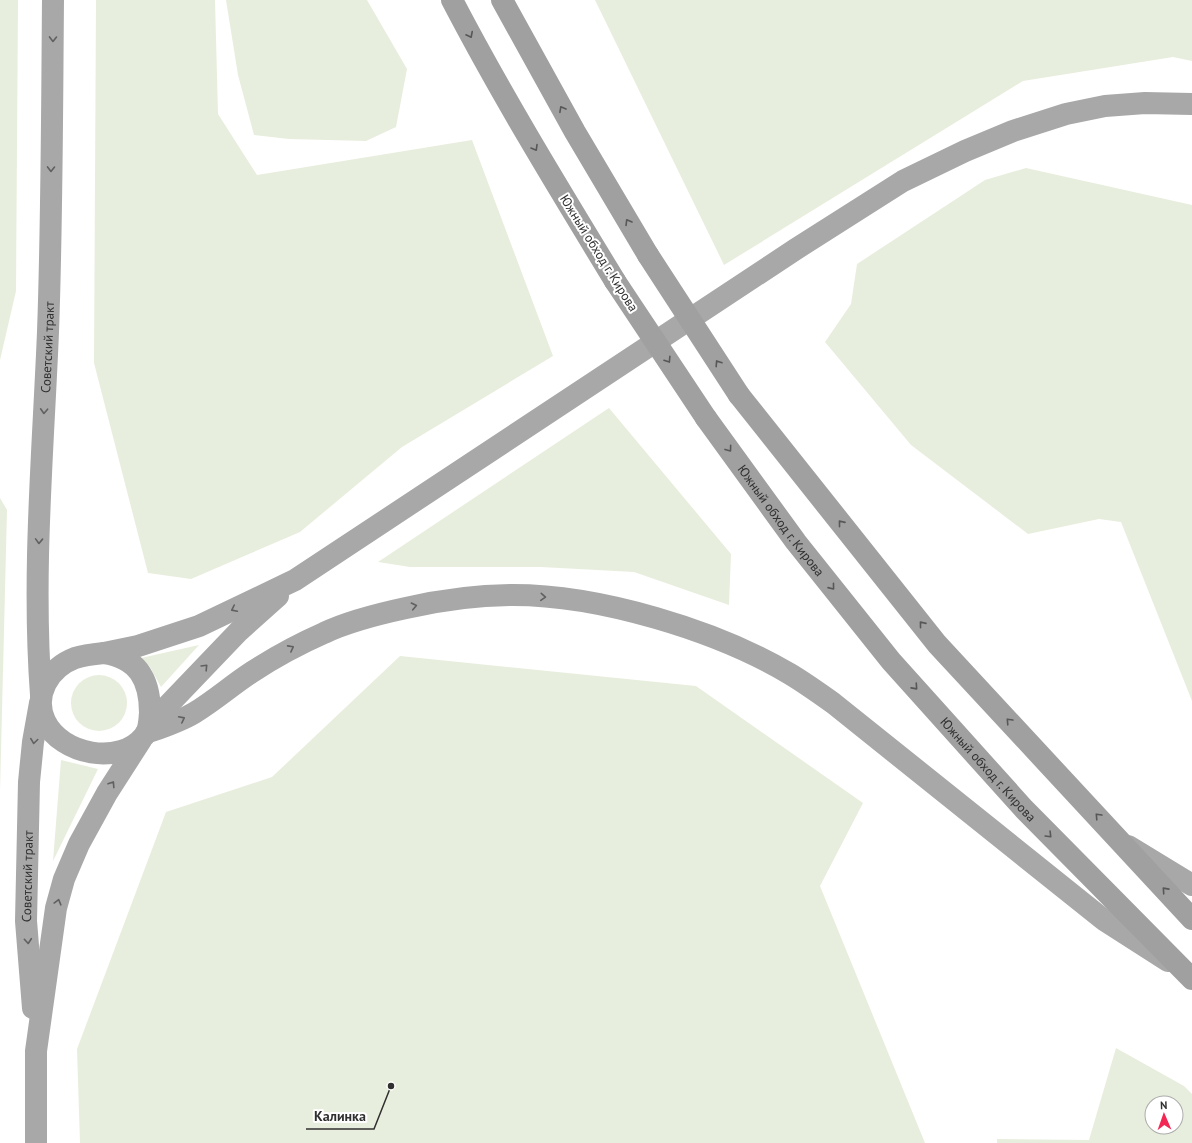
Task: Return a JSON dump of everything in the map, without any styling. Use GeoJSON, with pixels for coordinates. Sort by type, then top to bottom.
{"type":"FeatureCollection","features":[{"type":"Feature","properties":{"kind":"highway","name":"Южный обход г. Кирова"},"geometry":{"type":"LineString","coordinates":[[452,0],[476,46],[545,167],[615,281],[706,418],[796,542],[891,661],[1024,809],[1187,974]]}},
{"type":"Feature","properties":{"kind":"highway"},"geometry":{"type":"LineString","coordinates":[[502,0],[575,132],[648,255],[739,395],[937,644],[1192,919]]}},
{"type":"Feature","properties":{"kind":"main road","name":"Советский тракт"},"geometry":{"type":"LineString","coordinates":[[36,1051],[26,920],[29,782],[33,742],[40,699],[37,644],[38,574],[48,330],[54,0]]}},
{"type":"Feature","properties":{"kind":"main road"},"geometry":{"type":"LineString","coordinates":[[295,580],[239,631],[145,733],[129,748],[112,753],[93,753],[72,746],[56,736],[45,722],[40,699],[48,678],[60,666],[74,658],[138,646],[199,626],[295,580],[796,249],[903,181],[965,151],[1006,134],[1066,114],[1105,106],[1145,103],[1192,104]]}},
{"type":"Feature","properties":{"kind":"main road"},"geometry":{"type":"LineString","coordinates":[[145,733],[174,723],[195,712],[252,672],[290,648],[327,631],[378,614],[427,603],[471,597],[514,595],[562,598],[614,608],[681,626],[746,652],[789,674],[833,703],[1104,920],[1187,974]]}},
{"type":"Feature","properties":{"kind":"main road"},"geometry":{"type":"LineString","coordinates":[[36,1143],[36,1051],[53,930],[64,879],[79,844],[107,793],[145,733],[150,700],[147,687],[140,673],[131,663],[119,655],[104,653]]}},
{"type":"Feature","properties":{"kind":"main road"},"geometry":{"type":"LineString","coordinates":[[1124,844],[1192,885]]}},
{"type":"Feature","properties":{"kind":"green space"},"geometry":{"type":"Polygon","coordinates":[[[0,0],[18,0],[16,291],[0,360],[0,0]]]}},
{"type":"Feature","properties":{"kind":"green space"},"geometry":{"type":"Polygon","coordinates":[[[96,0],[215,0],[218,114],[257,175],[472,140],[553,356],[402,447],[300,532],[191,579],[148,573],[94,363],[96,0]]]}},
{"type":"Feature","properties":{"kind":"green space"},"geometry":{"type":"Polygon","coordinates":[[[226,0],[367,0],[407,69],[396,127],[366,141],[289,139],[254,135],[238,75],[226,0]]]}},
{"type":"Feature","properties":{"kind":"green space"},"geometry":{"type":"Polygon","coordinates":[[[595,0],[1192,0],[1192,61],[1173,57],[1023,81],[724,265],[595,0]]]}},
{"type":"Feature","properties":{"kind":"green space"},"geometry":{"type":"Polygon","coordinates":[[[1026,168],[1192,205],[1192,701],[1121,522],[1099,519],[1028,534],[911,445],[825,342],[851,304],[857,264],[985,180],[1026,168]]]}},
{"type":"Feature","properties":{"kind":"green space"},"geometry":{"type":"Polygon","coordinates":[[[609,408],[731,554],[729,605],[634,572],[541,567],[410,567],[378,562],[609,408]]]}},
{"type":"Feature","properties":{"kind":"green space"},"geometry":{"type":"Polygon","coordinates":[[[0,498],[7,510],[0,791],[0,498]]]}},
{"type":"Feature","properties":{"kind":"green space"},"geometry":{"type":"Polygon","coordinates":[[[199,645],[161,687],[150,667],[141,658],[199,645]]]}},
{"type":"Feature","properties":{"kind":"green space"},"geometry":{"type":"Polygon","coordinates":[[[400,656],[696,686],[863,803],[820,886],[925,1143],[80,1143],[77,1049],[166,812],[272,777],[400,656]]]}},
{"type":"Feature","properties":{"kind":"green space"},"geometry":{"type":"Polygon","coordinates":[[[99,675],[110,677],[119,683],[125,692],[127,703],[125,714],[119,723],[110,729],[99,731],[88,729],[79,723],[73,714],[71,703],[73,692],[79,683],[88,677],[99,675]]]}},
{"type":"Feature","properties":{"kind":"green space"},"geometry":{"type":"Polygon","coordinates":[[[61,760],[98,769],[53,861],[61,760]]]}},
{"type":"Feature","properties":{"kind":"green space"},"geometry":{"type":"Polygon","coordinates":[[[1116,1048],[1184,1086],[1192,1094],[1192,1143],[997,1143],[997,1139],[1089,1140],[1116,1048]]]}},
{"type":"Feature","properties":{"kind":"place","name":"Калинка"},"geometry":{"type":"Point","coordinates":[391,1086]}}]}
